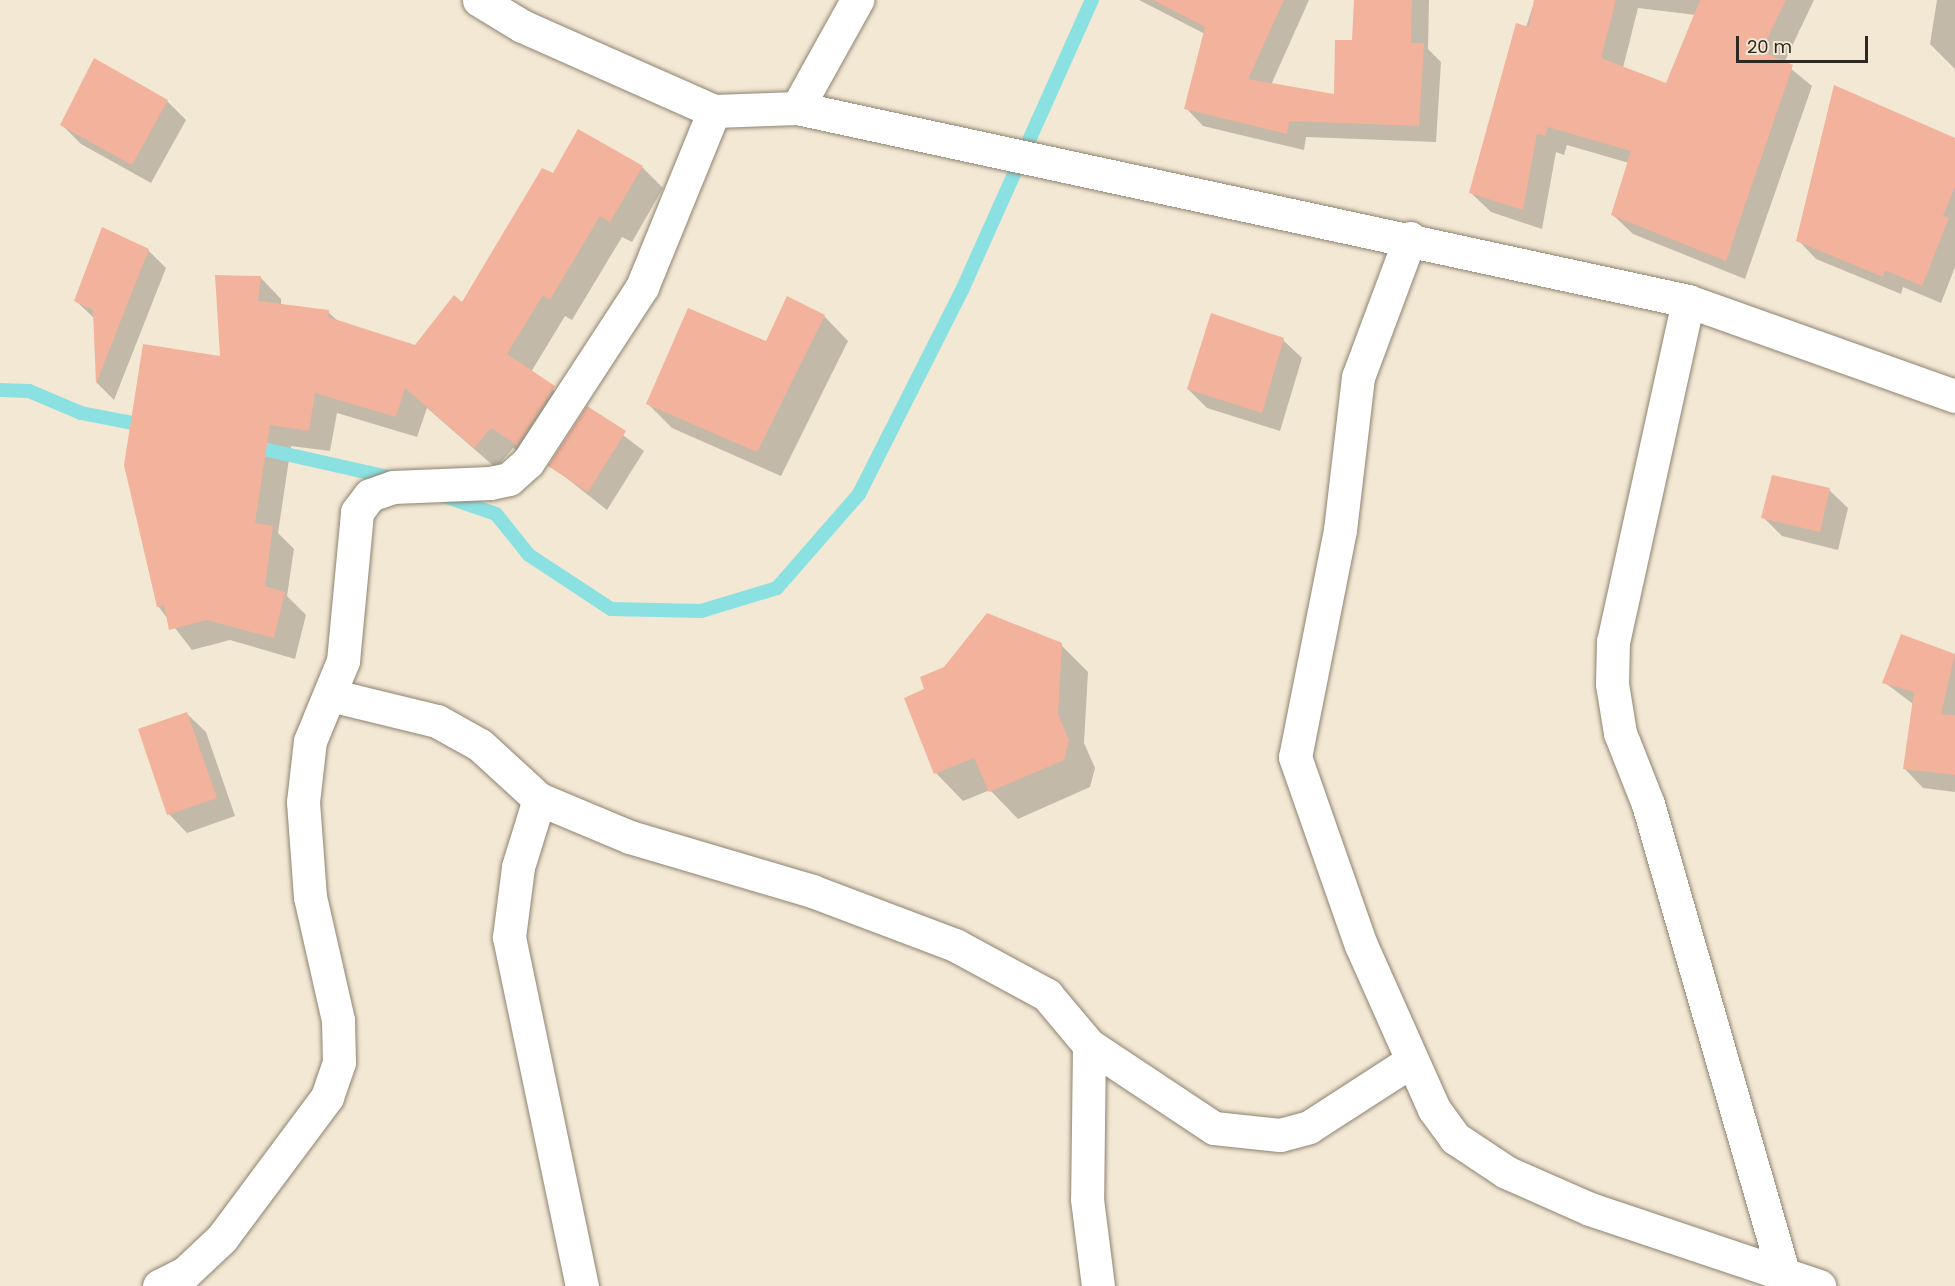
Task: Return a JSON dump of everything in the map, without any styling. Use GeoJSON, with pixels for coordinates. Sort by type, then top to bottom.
{"type":"FeatureCollection","features":[{"type":"Feature","properties":{"kind":"street"},"geometry":{"type":"LineString","coordinates":[[478,0],[522,26],[714,111],[797,108],[1410,238],[1688,301],[1955,396]]}},
{"type":"Feature","properties":{"kind":"street"},"geometry":{"type":"LineString","coordinates":[[797,108],[856,0]]}},
{"type":"Feature","properties":{"kind":"street"},"geometry":{"type":"LineString","coordinates":[[159,1286],[185,1273],[222,1238],[327,1097],[339,1062],[338,1020],[310,897],[303,802],[310,741],[344,661],[357,512],[370,495],[393,487],[490,483],[509,479],[528,462],[642,287],[714,111]]}},
{"type":"Feature","properties":{"kind":"street"},"geometry":{"type":"LineString","coordinates":[[1410,238],[1358,377],[1340,530],[1295,757],[1361,945],[1411,1061],[1455,1138],[1506,1172],[1590,1209],[1784,1281],[1819,1286]]}},
{"type":"Feature","properties":{"kind":"street"},"geometry":{"type":"LineString","coordinates":[[1688,301],[1613,641],[1612,684],[1620,734],[1648,804],[1784,1281]]}},
{"type":"Feature","properties":{"kind":"street"},"geometry":{"type":"LineString","coordinates":[[330,695],[437,721],[480,745],[539,799],[630,837],[812,891],[955,945],[1047,995],[1089,1045],[1214,1128],[1247,1134],[1280,1135],[1309,1127],[1411,1061]]}},
{"type":"Feature","properties":{"kind":"street"},"geometry":{"type":"LineString","coordinates":[[539,799],[518,867],[509,937],[582,1286]]}},
{"type":"Feature","properties":{"kind":"street"},"geometry":{"type":"LineString","coordinates":[[1089,1045],[1087,1199],[1098,1286]]}},
{"type":"Feature","properties":{"kind":"building"},"geometry":{"type":"Polygon","coordinates":[[[1153,0],[1284,0],[1248,79],[1334,94],[1335,40],[1352,40],[1354,0],[1412,0],[1411,43],[1424,43],[1419,126],[1289,121],[1287,134],[1184,109],[1205,27],[1153,0]]]}},
{"type":"Feature","properties":{"kind":"building"},"geometry":{"type":"Polygon","coordinates":[[[1534,0],[1616,0],[1601,58],[1666,83],[1700,0],[1786,0],[1761,51],[1793,65],[1726,261],[1611,215],[1631,151],[1548,127],[1545,136],[1537,134],[1523,210],[1469,193],[1516,23],[1529,27],[1534,0]]]}},
{"type":"Feature","properties":{"kind":"building"},"geometry":{"type":"Polygon","coordinates":[[[94,58],[168,100],[132,165],[60,125],[94,58]]]}},
{"type":"Feature","properties":{"kind":"building"},"geometry":{"type":"Polygon","coordinates":[[[1834,85],[1955,138],[1955,187],[1943,216],[1949,218],[1922,286],[1885,270],[1883,277],[1796,241],[1834,85]]]}},
{"type":"Feature","properties":{"kind":"building"},"geometry":{"type":"Polygon","coordinates":[[[578,129],[643,166],[610,222],[600,216],[550,300],[543,295],[507,354],[555,386],[517,445],[491,428],[474,448],[405,388],[396,417],[315,393],[309,431],[270,425],[255,523],[273,526],[265,586],[285,592],[274,638],[207,620],[169,630],[164,605],[157,607],[124,465],[143,344],[220,356],[215,275],[261,276],[258,301],[329,310],[328,317],[415,345],[454,295],[462,302],[542,168],[553,173],[578,129]]]}},
{"type":"Feature","properties":{"kind":"building"},"geometry":{"type":"Polygon","coordinates":[[[102,227],[149,249],[96,384],[93,310],[74,301],[102,227]]]}},
{"type":"Feature","properties":{"kind":"building"},"geometry":{"type":"Polygon","coordinates":[[[787,296],[825,315],[757,452],[646,404],[688,308],[766,341],[787,296]]]}},
{"type":"Feature","properties":{"kind":"building"},"geometry":{"type":"Polygon","coordinates":[[[1211,313],[1284,338],[1262,413],[1187,389],[1211,313]]]}},
{"type":"Feature","properties":{"kind":"building"},"geometry":{"type":"Polygon","coordinates":[[[587,406],[626,431],[588,492],[548,466],[587,406]]]}},
{"type":"Feature","properties":{"kind":"building"},"geometry":{"type":"Polygon","coordinates":[[[1772,475],[1830,488],[1820,532],[1761,518],[1772,475]]]}},
{"type":"Feature","properties":{"kind":"building"},"geometry":{"type":"Polygon","coordinates":[[[987,613],[1062,643],[1058,714],[1069,740],[1064,760],[989,792],[974,758],[934,774],[904,698],[924,689],[920,677],[944,667],[987,613]]]}},
{"type":"Feature","properties":{"kind":"building"},"geometry":{"type":"Polygon","coordinates":[[[1901,634],[1955,654],[1941,714],[1955,715],[1955,775],[1903,769],[1914,692],[1882,683],[1901,634]]]}},
{"type":"Feature","properties":{"kind":"building"},"geometry":{"type":"Polygon","coordinates":[[[187,712],[217,798],[167,815],[138,729],[187,712]]]}},
{"type":"Feature","properties":{"kind":"waterway"},"geometry":{"type":"LineString","coordinates":[[441,495],[496,514],[529,555],[611,609],[701,611],[777,588],[859,494],[963,288],[1092,0]]}},
{"type":"Feature","properties":{"kind":"waterway"},"geometry":{"type":"LineString","coordinates":[[0,390],[29,391],[81,413],[148,426]]}},
{"type":"Feature","properties":{"kind":"waterway"},"geometry":{"type":"LineString","coordinates":[[250,446],[397,479]]}}]}
